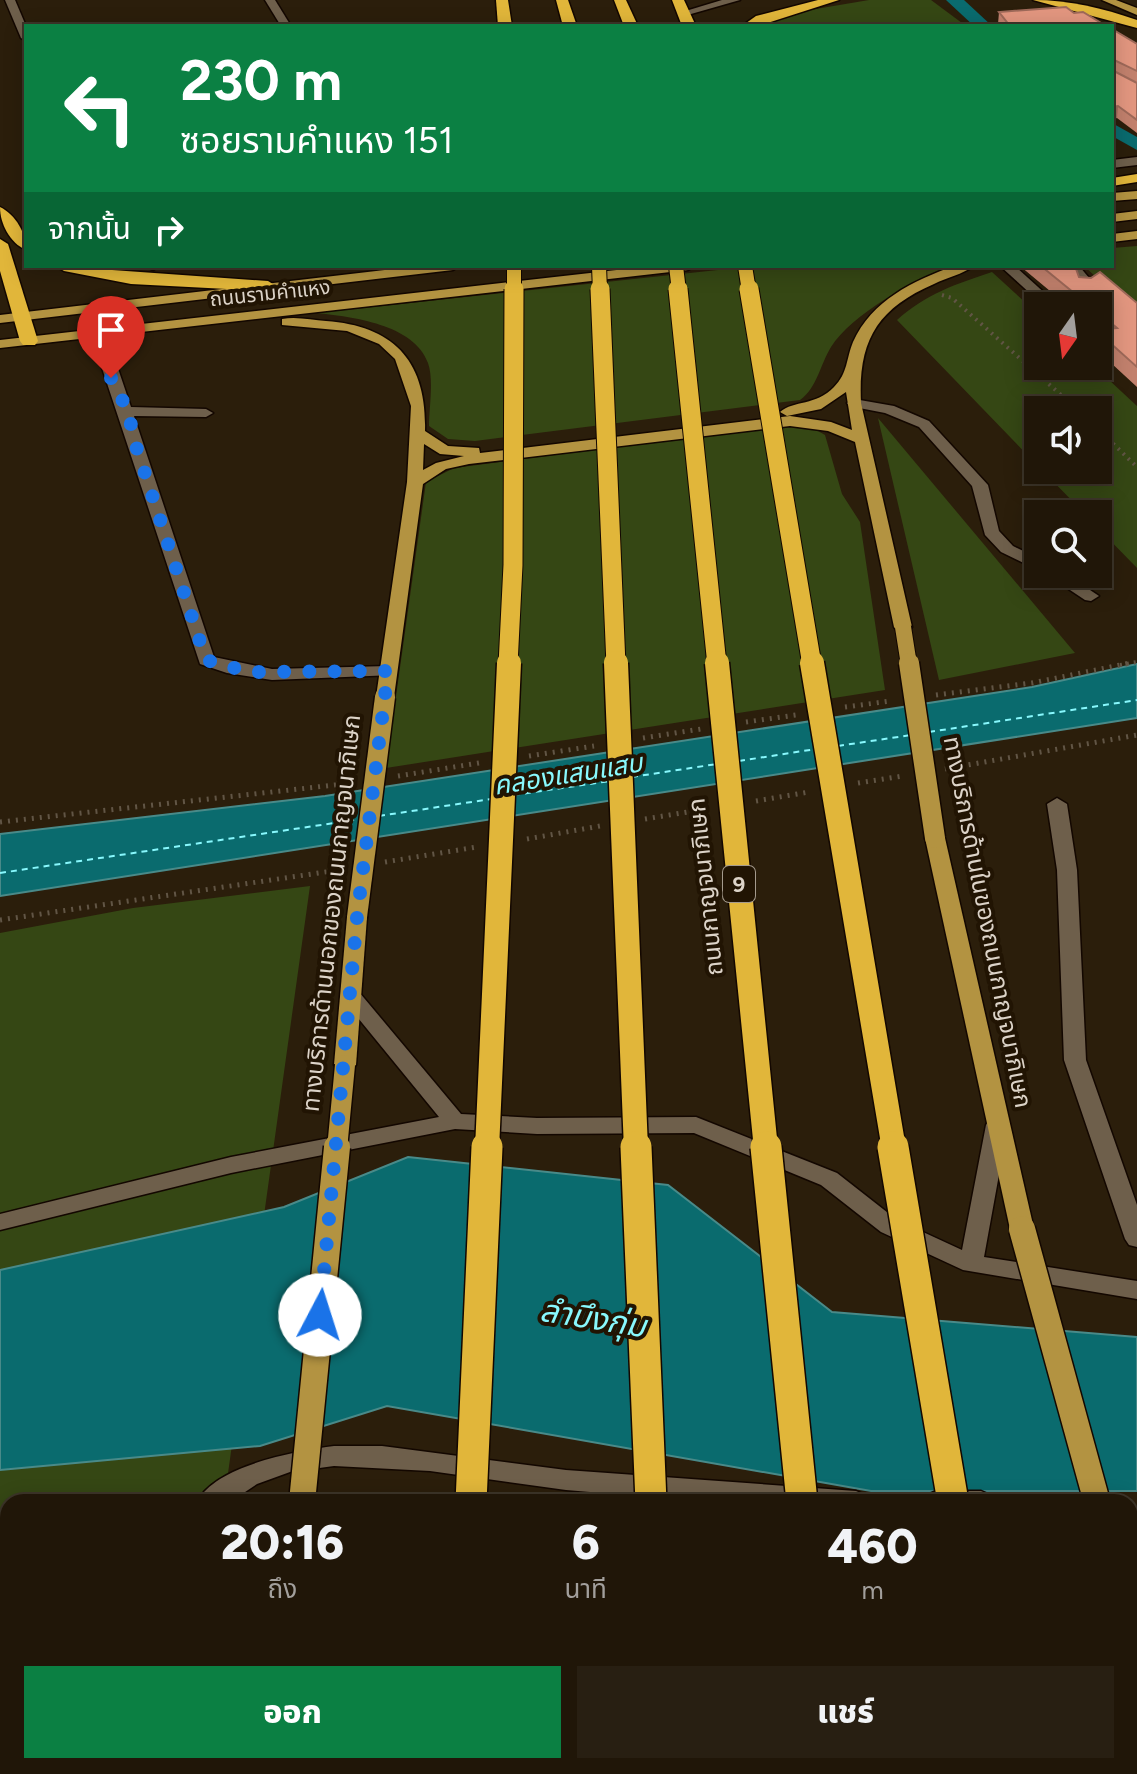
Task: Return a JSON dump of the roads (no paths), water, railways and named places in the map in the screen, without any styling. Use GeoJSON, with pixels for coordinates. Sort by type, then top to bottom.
{"type":"FeatureCollection","features":[{"type":"Feature","properties":{"kind":"highway"},"geometry":{"type":"LineString","coordinates":[[562,0],[569,23]]}},
{"type":"Feature","properties":{"kind":"highway"},"geometry":{"type":"LineString","coordinates":[[620,0],[630,23]]}},
{"type":"Feature","properties":{"kind":"highway"},"geometry":{"type":"LineString","coordinates":[[752,24],[833,0]]}},
{"type":"Feature","properties":{"kind":"highway"},"geometry":{"type":"LineString","coordinates":[[1039,0],[1092,9],[1137,24]]}},
{"type":"Feature","properties":{"kind":"highway"},"geometry":{"type":"LineString","coordinates":[[500,3],[505,24]]}},
{"type":"Feature","properties":{"kind":"highway"},"geometry":{"type":"LineString","coordinates":[[1114,182],[1137,178]]}},
{"type":"Feature","properties":{"kind":"highway"},"geometry":{"type":"LineString","coordinates":[[0,212],[24,242]]}},
{"type":"Feature","properties":{"kind":"highway"},"geometry":{"type":"LineString","coordinates":[[0,244],[29,341]]}},
{"type":"Feature","properties":{"kind":"highway"},"geometry":{"type":"LineString","coordinates":[[74,268],[131,279],[268,286]]}},
{"type":"Feature","properties":{"kind":"highway"},"geometry":{"type":"LineString","coordinates":[[471,1494],[513,565],[514,268]]}},
{"type":"Feature","properties":{"kind":"highway"},"geometry":{"type":"LineString","coordinates":[[599,268],[651,1494]]}},
{"type":"Feature","properties":{"kind":"highway","name":"ถนนกาญจนาภิเษก"},"geometry":{"type":"LineString","coordinates":[[676,268],[801,1494]]}},
{"type":"Feature","properties":{"kind":"highway"},"geometry":{"type":"LineString","coordinates":[[745,268],[952,1494]]}},
{"type":"Feature","properties":{"kind":"main road"},"geometry":{"type":"LineString","coordinates":[[1107,0],[1137,12]]}},
{"type":"Feature","properties":{"kind":"main road"},"geometry":{"type":"LineString","coordinates":[[1114,197],[1137,195]]}},
{"type":"Feature","properties":{"kind":"main road"},"geometry":{"type":"LineString","coordinates":[[1114,218],[1137,215]]}},
{"type":"Feature","properties":{"kind":"main road"},"geometry":{"type":"LineString","coordinates":[[1114,238],[1137,235]]}},
{"type":"Feature","properties":{"kind":"main road","name":"ถนนรามคำแหง"},"geometry":{"type":"LineString","coordinates":[[0,319],[434,268]]}},
{"type":"Feature","properties":{"kind":"main road","name":"ถนนรามคำแหง"},"geometry":{"type":"LineString","coordinates":[[0,344],[670,268]]}},
{"type":"Feature","properties":{"kind":"main road","name":"ทางบริการด้านในของถนนกาญจนาภิเษก"},"geometry":{"type":"LineString","coordinates":[[962,268],[918,286],[889,303],[860,335],[850,377],[903,627],[935,838],[1022,1229],[1095,1494]]}},
{"type":"Feature","properties":{"kind":"main road","name":"ทางบริการด้านนอกของถนนกาญจนาภิเษก"},"geometry":{"type":"LineString","coordinates":[[195,322],[302,322],[349,327],[384,341],[402,357],[418,406],[415,482],[357,917],[352,997],[303,1494]]}},
{"type":"Feature","properties":{"kind":"main road"},"geometry":{"type":"LineString","coordinates":[[418,433],[445,451],[467,451],[791,411],[822,405],[837,396],[850,377]]}},
{"type":"Feature","properties":{"kind":"main road"},"geometry":{"type":"LineString","coordinates":[[415,482],[441,466],[469,459],[790,421],[831,427],[861,439]]}},
{"type":"Feature","properties":{"kind":"street"},"geometry":{"type":"LineString","coordinates":[[10,0],[24,33]]}},
{"type":"Feature","properties":{"kind":"street"},"geometry":{"type":"LineString","coordinates":[[270,0],[285,24]]}},
{"type":"Feature","properties":{"kind":"street"},"geometry":{"type":"LineString","coordinates":[[683,13],[710,2],[735,0]]}},
{"type":"Feature","properties":{"kind":"street"},"geometry":{"type":"LineString","coordinates":[[1009,268],[1036,292]]}},
{"type":"Feature","properties":{"kind":"street"},"geometry":{"type":"LineString","coordinates":[[1074,268],[1083,279],[1084,288]]}},
{"type":"Feature","properties":{"kind":"street"},"geometry":{"type":"LineString","coordinates":[[99,333],[108,370],[128,411],[135,443],[206,660],[249,672],[388,671]]}},
{"type":"Feature","properties":{"kind":"street"},"geometry":{"type":"LineString","coordinates":[[854,403],[889,409],[924,424],[980,485],[991,532],[1007,549],[1024,558]]}},
{"type":"Feature","properties":{"kind":"street"},"geometry":{"type":"LineString","coordinates":[[128,411],[206,413]]}},
{"type":"Feature","properties":{"kind":"street"},"geometry":{"type":"LineString","coordinates":[[1078,588],[1091,596]]}},
{"type":"Feature","properties":{"kind":"street"},"geometry":{"type":"LineString","coordinates":[[1057,804],[1067,870],[1075,1060],[1137,1239]]}},
{"type":"Feature","properties":{"kind":"street"},"geometry":{"type":"LineString","coordinates":[[352,997],[455,1121]]}},
{"type":"Feature","properties":{"kind":"street"},"geometry":{"type":"LineString","coordinates":[[0,1222],[231,1165],[455,1121],[537,1126],[696,1125],[829,1179],[889,1226],[971,1264],[1137,1290]]}},
{"type":"Feature","properties":{"kind":"street"},"geometry":{"type":"LineString","coordinates":[[971,1264],[998,1121]]}},
{"type":"Feature","properties":{"kind":"street"},"geometry":{"type":"LineString","coordinates":[[222,1494],[259,1469],[351,1455],[384,1454],[565,1480],[750,1494]]}},
{"type":"Feature","properties":{"kind":"water","name":"คลองแสนแสบ"},"geometry":{"type":"Polygon","coordinates":[[[1137,664],[1137,718],[0,896],[0,834],[325,796],[1032,687],[1137,664]]]}},
{"type":"Feature","properties":{"kind":"water","name":"ลำบึงกุ่ม"},"geometry":{"type":"Polygon","coordinates":[[[408,1157],[668,1185],[832,1312],[1137,1337],[1137,1491],[871,1491],[387,1406],[260,1446],[0,1470],[0,1270],[284,1207],[408,1157]]]}},
{"type":"Feature","properties":{"kind":"waterway"},"geometry":{"type":"LineString","coordinates":[[954,0],[982,24]]}},
{"type":"Feature","properties":{"kind":"waterway"},"geometry":{"type":"LineString","coordinates":[[1114,129],[1137,145]]}}]}
